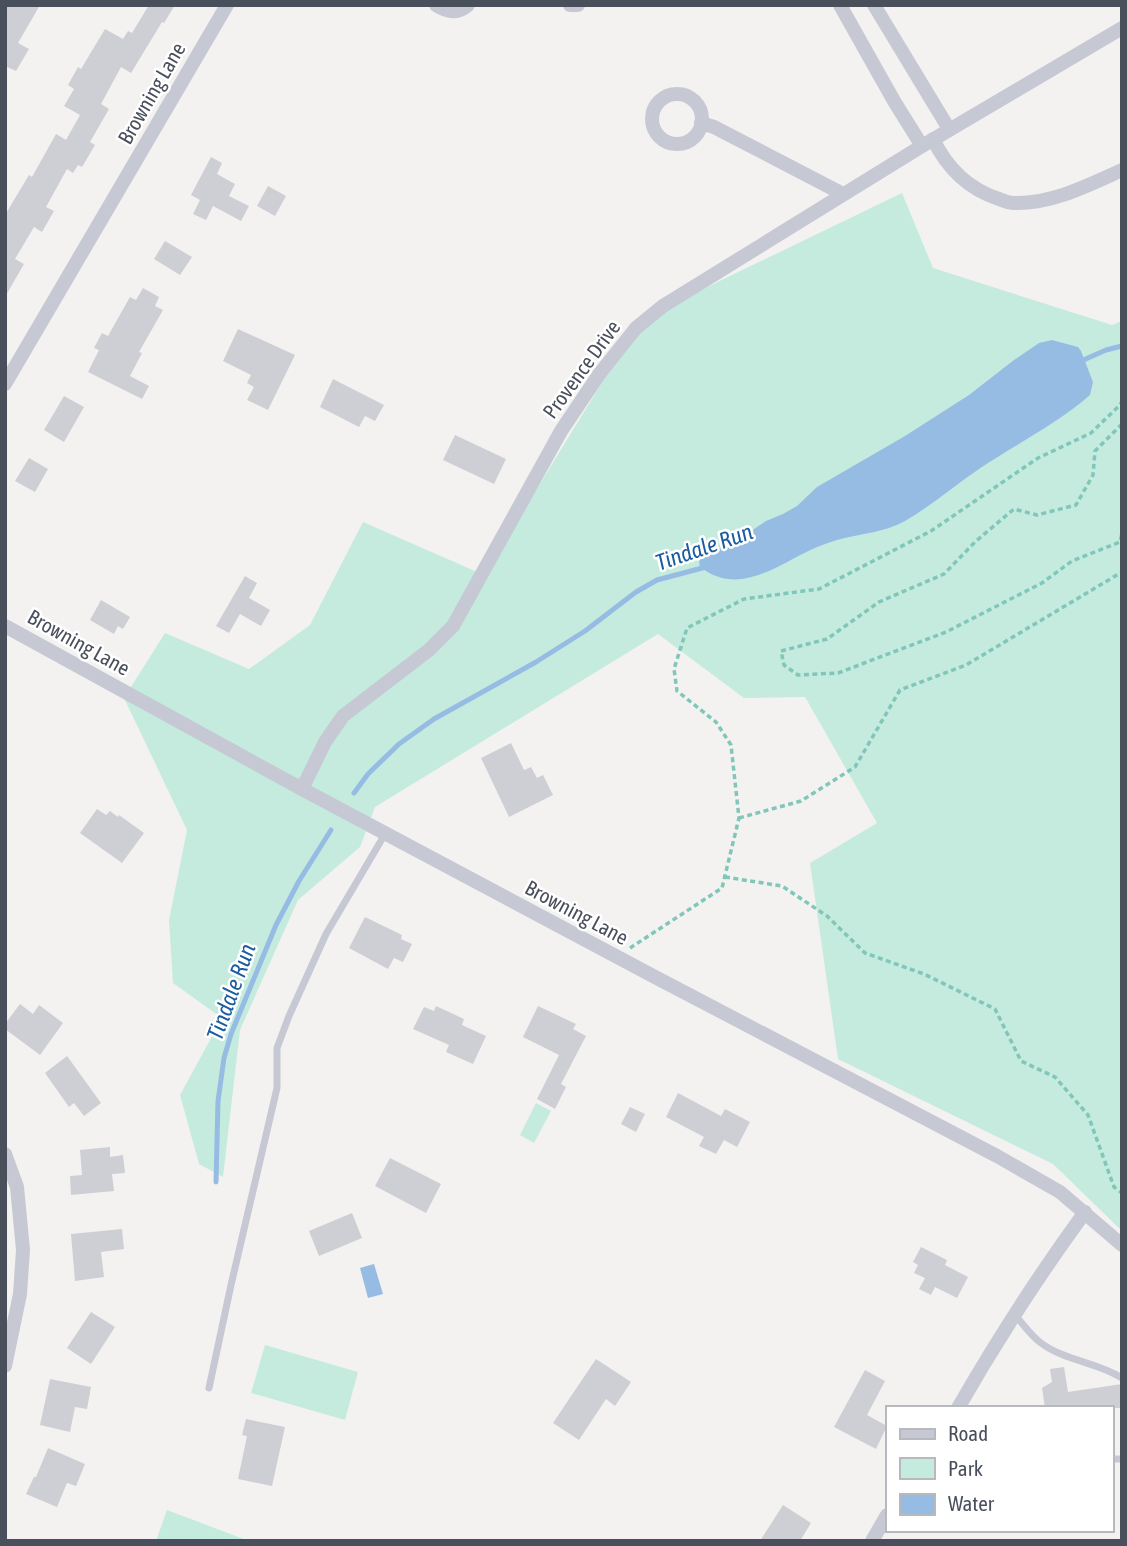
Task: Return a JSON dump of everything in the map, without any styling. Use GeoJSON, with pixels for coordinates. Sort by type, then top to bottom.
{"type":"FeatureCollection","features":[{"type":"Feature","properties":{"kind":"street","name":"Browning Lane"},"geometry":{"type":"LineString","coordinates":[[5,384],[227,5]]}},
{"type":"Feature","properties":{"kind":"street"},"geometry":{"type":"LineString","coordinates":[[436,5],[450,12],[468,5]]}},
{"type":"Feature","properties":{"kind":"street"},"geometry":{"type":"LineString","coordinates":[[570,5],[578,5]]}},
{"type":"Feature","properties":{"kind":"street"},"geometry":{"type":"LineString","coordinates":[[840,5],[894,101],[959,177],[985,194],[1012,204],[1045,200],[1122,170]]}},
{"type":"Feature","properties":{"kind":"street"},"geometry":{"type":"LineString","coordinates":[[874,5],[950,130]]}},
{"type":"Feature","properties":{"kind":"street","name":"Provence Drive"},"geometry":{"type":"LineString","coordinates":[[302,789],[325,742],[343,716],[429,650],[453,626],[561,431],[600,373],[636,328],[663,306],[843,194],[1122,28]]}},
{"type":"Feature","properties":{"kind":"street"},"geometry":{"type":"LineString","coordinates":[[701,123],[714,127],[843,194]]}},
{"type":"Feature","properties":{"kind":"street","name":"Browning Lane"},"geometry":{"type":"LineString","coordinates":[[5,626],[302,789],[997,1156],[1060,1192],[1122,1245]]}},
{"type":"Feature","properties":{"kind":"street"},"geometry":{"type":"LineString","coordinates":[[5,1154],[17,1187],[23,1250],[20,1294],[5,1366]]}},
{"type":"Feature","properties":{"kind":"street"},"geometry":{"type":"LineString","coordinates":[[959,1406],[1014,1314],[1085,1212]]}},
{"type":"Feature","properties":{"kind":"street"},"geometry":{"type":"LineString","coordinates":[[872,1541],[886,1517]]}},
{"type":"Feature","properties":{"kind":"lane"},"geometry":{"type":"LineString","coordinates":[[209,1388],[277,1088],[277,1048],[326,934],[385,833]]}},
{"type":"Feature","properties":{"kind":"lane"},"geometry":{"type":"LineString","coordinates":[[1014,1314],[1041,1343],[1070,1358],[1111,1371],[1122,1378]]}},
{"type":"Feature","properties":{"kind":"path"},"geometry":{"type":"LineString","coordinates":[[617,956],[722,888],[739,818],[731,745],[716,722],[677,691],[674,669],[687,628],[744,600],[819,589],[931,531],[1038,458],[1091,433],[1122,401]]}},
{"type":"Feature","properties":{"kind":"path"},"geometry":{"type":"LineString","coordinates":[[1122,424],[1095,451],[1093,475],[1076,505],[1037,515],[1014,509],[976,541],[944,574],[879,602],[827,639],[781,651],[784,665],[798,676],[838,673],[946,632],[1042,583],[1072,561],[1121,542],[1122,533]]}},
{"type":"Feature","properties":{"kind":"path"},"geometry":{"type":"LineString","coordinates":[[739,818],[801,801],[855,767],[900,690],[966,665],[1122,572]]}},
{"type":"Feature","properties":{"kind":"path"},"geometry":{"type":"LineString","coordinates":[[725,877],[782,886],[827,916],[865,953],[924,974],[995,1009],[1021,1061],[1055,1077],[1088,1115],[1114,1187],[1122,1194]]}},
{"type":"Feature","properties":{"kind":"green space"},"geometry":{"type":"Polygon","coordinates":[[[902,193],[933,268],[1112,325],[1122,321],[1122,1231],[1053,1164],[838,1059],[810,863],[877,823],[805,697],[744,698],[658,634],[375,807],[360,847],[298,900],[240,1030],[223,1177],[199,1164],[180,1095],[222,1018],[173,983],[169,920],[187,830],[124,698],[165,633],[249,669],[310,625],[363,522],[484,575],[641,319],[902,193]]]}},
{"type":"Feature","properties":{"kind":"green space"},"geometry":{"type":"Polygon","coordinates":[[[536,1103],[551,1111],[534,1143],[520,1135],[536,1103]]]}},
{"type":"Feature","properties":{"kind":"green space"},"geometry":{"type":"Polygon","coordinates":[[[265,1345],[358,1372],[345,1420],[251,1393],[265,1345]]]}},
{"type":"Feature","properties":{"kind":"green space"},"geometry":{"type":"Polygon","coordinates":[[[167,1510],[249,1541],[156,1541],[167,1510]]]}},
{"type":"Feature","properties":{"kind":"water"},"geometry":{"type":"Polygon","coordinates":[[[1052,340],[1078,347],[1081,351],[1093,382],[1090,395],[915,515],[887,529],[812,549],[765,573],[749,578],[717,576],[700,567],[699,562],[703,555],[738,540],[766,521],[797,506],[817,487],[969,395],[1039,343],[1052,340]]]}},
{"type":"Feature","properties":{"kind":"water"},"geometry":{"type":"Polygon","coordinates":[[[374,1264],[383,1294],[368,1298],[360,1268],[374,1264]]]}},
{"type":"Feature","properties":{"kind":"building"},"geometry":{"type":"Polygon","coordinates":[[[5,5],[40,5],[18,43],[29,49],[16,71],[5,66],[5,5]]]}},
{"type":"Feature","properties":{"kind":"building"},"geometry":{"type":"Polygon","coordinates":[[[149,5],[175,5],[131,73],[121,67],[101,104],[109,109],[90,142],[95,145],[82,167],[78,165],[73,173],[67,169],[46,207],[54,211],[42,232],[34,227],[15,259],[24,264],[5,297],[5,215],[29,175],[32,177],[56,134],[66,140],[80,115],[64,106],[74,89],[68,85],[105,29],[123,39],[128,31],[132,33],[149,5]]]}},
{"type":"Feature","properties":{"kind":"building"},"geometry":{"type":"Polygon","coordinates":[[[211,157],[222,163],[217,174],[235,184],[229,196],[249,206],[241,221],[213,206],[206,220],[193,214],[200,200],[191,195],[211,157]]]}},
{"type":"Feature","properties":{"kind":"building"},"geometry":{"type":"Polygon","coordinates":[[[268,186],[286,196],[275,216],[257,206],[268,186]]]}},
{"type":"Feature","properties":{"kind":"building"},"geometry":{"type":"Polygon","coordinates":[[[165,241],[192,257],[180,275],[154,259],[165,241]]]}},
{"type":"Feature","properties":{"kind":"building"},"geometry":{"type":"Polygon","coordinates":[[[143,288],[159,297],[155,306],[163,310],[139,352],[142,353],[130,376],[149,386],[142,399],[88,372],[99,350],[94,348],[102,333],[108,336],[130,297],[136,300],[143,288]]]}},
{"type":"Feature","properties":{"kind":"building"},"geometry":{"type":"Polygon","coordinates":[[[238,329],[295,355],[268,410],[247,400],[254,387],[247,383],[251,375],[223,361],[238,329]]]}},
{"type":"Feature","properties":{"kind":"building"},"geometry":{"type":"Polygon","coordinates":[[[333,379],[384,405],[375,421],[365,416],[359,427],[320,407],[333,379]]]}},
{"type":"Feature","properties":{"kind":"building"},"geometry":{"type":"Polygon","coordinates":[[[64,396],[84,407],[64,442],[44,430],[64,396]]]}},
{"type":"Feature","properties":{"kind":"building"},"geometry":{"type":"Polygon","coordinates":[[[455,435],[506,459],[494,484],[443,460],[455,435]]]}},
{"type":"Feature","properties":{"kind":"building"},"geometry":{"type":"Polygon","coordinates":[[[29,458],[48,469],[35,492],[15,481],[29,458]]]}},
{"type":"Feature","properties":{"kind":"building"},"geometry":{"type":"Polygon","coordinates":[[[245,576],[257,583],[249,598],[270,610],[261,626],[240,614],[229,633],[216,626],[245,576]]]}},
{"type":"Feature","properties":{"kind":"building"},"geometry":{"type":"Polygon","coordinates":[[[101,600],[130,617],[123,629],[118,626],[114,634],[90,620],[101,600]]]}},
{"type":"Feature","properties":{"kind":"building"},"geometry":{"type":"Polygon","coordinates":[[[511,743],[524,770],[531,767],[537,778],[543,775],[553,795],[509,817],[481,758],[511,743]]]}},
{"type":"Feature","properties":{"kind":"building"},"geometry":{"type":"Polygon","coordinates":[[[97,809],[106,815],[110,811],[118,817],[119,815],[144,833],[122,863],[80,833],[97,809]]]}},
{"type":"Feature","properties":{"kind":"building"},"geometry":{"type":"Polygon","coordinates":[[[365,917],[402,935],[401,939],[412,944],[403,962],[394,958],[388,969],[349,948],[365,917]]]}},
{"type":"Feature","properties":{"kind":"building"},"geometry":{"type":"Polygon","coordinates":[[[20,1004],[33,1014],[39,1005],[63,1023],[40,1055],[5,1029],[5,1024],[20,1004]]]}},
{"type":"Feature","properties":{"kind":"building"},"geometry":{"type":"Polygon","coordinates":[[[436,1006],[464,1019],[462,1025],[486,1036],[473,1064],[446,1052],[449,1045],[413,1029],[424,1007],[434,1011],[436,1006]]]}},
{"type":"Feature","properties":{"kind":"building"},"geometry":{"type":"Polygon","coordinates":[[[538,1006],[576,1024],[573,1029],[586,1036],[561,1084],[566,1087],[555,1109],[537,1099],[559,1055],[523,1037],[538,1006]]]}},
{"type":"Feature","properties":{"kind":"building"},"geometry":{"type":"Polygon","coordinates":[[[67,1056],[101,1103],[84,1116],[74,1103],[69,1107],[45,1073],[67,1056]]]}},
{"type":"Feature","properties":{"kind":"building"},"geometry":{"type":"Polygon","coordinates":[[[678,1093],[721,1116],[725,1109],[750,1122],[737,1147],[724,1140],[716,1154],[699,1146],[704,1137],[666,1117],[678,1093]]]}},
{"type":"Feature","properties":{"kind":"building"},"geometry":{"type":"Polygon","coordinates":[[[630,1107],[645,1114],[636,1132],[621,1124],[630,1107]]]}},
{"type":"Feature","properties":{"kind":"building"},"geometry":{"type":"Polygon","coordinates":[[[110,1147],[110,1157],[123,1155],[125,1173],[112,1174],[114,1191],[71,1195],[70,1176],[82,1175],[80,1150],[110,1147]]]}},
{"type":"Feature","properties":{"kind":"building"},"geometry":{"type":"Polygon","coordinates":[[[390,1158],[441,1184],[426,1213],[375,1186],[390,1158]]]}},
{"type":"Feature","properties":{"kind":"building"},"geometry":{"type":"Polygon","coordinates":[[[352,1213],[362,1238],[319,1256],[309,1231],[352,1213]]]}},
{"type":"Feature","properties":{"kind":"building"},"geometry":{"type":"Polygon","coordinates":[[[122,1229],[124,1249],[101,1252],[104,1277],[75,1281],[71,1234],[122,1229]]]}},
{"type":"Feature","properties":{"kind":"building"},"geometry":{"type":"Polygon","coordinates":[[[921,1247],[947,1260],[945,1265],[968,1277],[957,1298],[935,1287],[931,1295],[919,1289],[925,1278],[914,1273],[918,1265],[913,1262],[921,1247]]]}},
{"type":"Feature","properties":{"kind":"building"},"geometry":{"type":"Polygon","coordinates":[[[91,1312],[115,1327],[91,1364],[67,1348],[91,1312]]]}},
{"type":"Feature","properties":{"kind":"building"},"geometry":{"type":"Polygon","coordinates":[[[596,1359],[631,1382],[615,1406],[606,1399],[579,1440],[553,1423],[596,1359]]]}},
{"type":"Feature","properties":{"kind":"building"},"geometry":{"type":"Polygon","coordinates":[[[1064,1367],[1068,1392],[1122,1384],[1122,1408],[1045,1406],[1042,1388],[1052,1382],[1050,1369],[1064,1367]]]}},
{"type":"Feature","properties":{"kind":"building"},"geometry":{"type":"Polygon","coordinates":[[[865,1370],[885,1381],[867,1415],[886,1425],[876,1449],[834,1427],[865,1370]]]}},
{"type":"Feature","properties":{"kind":"building"},"geometry":{"type":"Polygon","coordinates":[[[50,1379],[91,1387],[87,1409],[75,1407],[70,1432],[40,1425],[50,1379]]]}},
{"type":"Feature","properties":{"kind":"building"},"geometry":{"type":"Polygon","coordinates":[[[246,1419],[285,1427],[272,1486],[238,1479],[247,1436],[242,1435],[246,1419]]]}},
{"type":"Feature","properties":{"kind":"building"},"geometry":{"type":"Polygon","coordinates":[[[48,1448],[85,1464],[76,1486],[67,1483],[57,1507],[26,1494],[48,1448]]]}},
{"type":"Feature","properties":{"kind":"building"},"geometry":{"type":"Polygon","coordinates":[[[783,1505],[811,1523],[800,1541],[760,1541],[783,1505]]]}},
{"type":"Feature","properties":{"kind":"waterway","name":"Tindale Run"},"geometry":{"type":"LineString","coordinates":[[1079,362],[1122,346]]}},
{"type":"Feature","properties":{"kind":"waterway","name":"Tindale Run"},"geometry":{"type":"LineString","coordinates":[[354,793],[368,774],[399,744],[434,719],[536,662],[657,580],[706,567]]}},
{"type":"Feature","properties":{"kind":"waterway","name":"Tindale Run"},"geometry":{"type":"LineString","coordinates":[[216,1182],[218,1101],[224,1058],[231,1034],[276,925],[299,881],[331,830]]}}]}
